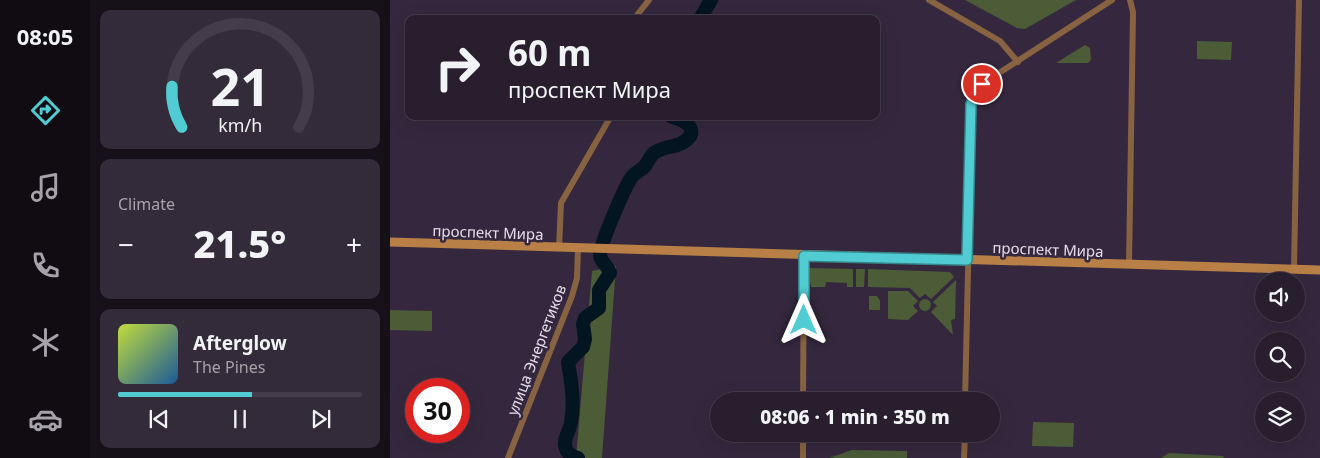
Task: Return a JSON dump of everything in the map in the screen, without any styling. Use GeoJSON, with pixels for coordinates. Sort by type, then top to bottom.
{"type":"FeatureCollection","features":[{"type":"Feature","properties":{"kind":"main road","name":"проспект Мира"},"geometry":{"type":"LineString","coordinates":[[390,242],[804,256],[1320,270]]}},
{"type":"Feature","properties":{"kind":"street"},"geometry":{"type":"LineString","coordinates":[[637,15],[649,0]]}},
{"type":"Feature","properties":{"kind":"street"},"geometry":{"type":"LineString","coordinates":[[929,0],[1000,41],[1018,62]]}},
{"type":"Feature","properties":{"kind":"street"},"geometry":{"type":"LineString","coordinates":[[965,392],[972,97],[982,84],[1112,0]]}},
{"type":"Feature","properties":{"kind":"street"},"geometry":{"type":"LineString","coordinates":[[1129,265],[1132,12],[1130,0]]}},
{"type":"Feature","properties":{"kind":"street"},"geometry":{"type":"LineString","coordinates":[[1294,270],[1300,0]]}},
{"type":"Feature","properties":{"kind":"street"},"geometry":{"type":"LineString","coordinates":[[559,248],[561,203],[610,120]]}},
{"type":"Feature","properties":{"kind":"street","name":"улица Энергетиков"},"geometry":{"type":"LineString","coordinates":[[508,458],[574,291],[581,248]]}},
{"type":"Feature","properties":{"kind":"street"},"geometry":{"type":"LineString","coordinates":[[803,392],[804,256]]}},
{"type":"Feature","properties":{"kind":"street"},"geometry":{"type":"LineString","coordinates":[[803,442],[803,458]]}},
{"type":"Feature","properties":{"kind":"street"},"geometry":{"type":"LineString","coordinates":[[964,458],[965,442]]}},
{"type":"Feature","properties":{"kind":"green space"},"geometry":{"type":"Polygon","coordinates":[[[965,0],[1076,0],[1025,29],[1017,28],[965,0]]]}},
{"type":"Feature","properties":{"kind":"green space"},"geometry":{"type":"Polygon","coordinates":[[[1197,41],[1232,42],[1231,60],[1197,59],[1197,41]]]}},
{"type":"Feature","properties":{"kind":"green space"},"geometry":{"type":"Polygon","coordinates":[[[1085,45],[1090,48],[1091,60],[1088,63],[1056,63],[1085,45]]]}},
{"type":"Feature","properties":{"kind":"green space"},"geometry":{"type":"Polygon","coordinates":[[[616,266],[602,458],[576,458],[592,271],[616,266]]]}},
{"type":"Feature","properties":{"kind":"green space"},"geometry":{"type":"Polygon","coordinates":[[[808,268],[853,269],[853,287],[847,287],[847,283],[826,282],[825,287],[811,287],[808,268]]]}},
{"type":"Feature","properties":{"kind":"green space"},"geometry":{"type":"Polygon","coordinates":[[[856,269],[865,269],[864,287],[856,287],[856,269]]]}},
{"type":"Feature","properties":{"kind":"green space"},"geometry":{"type":"Polygon","coordinates":[[[868,269],[950,272],[954,277],[931,299],[925,294],[920,298],[910,288],[868,287],[868,269]]]}},
{"type":"Feature","properties":{"kind":"green space"},"geometry":{"type":"Polygon","coordinates":[[[956,280],[955,319],[951,320],[953,335],[931,312],[937,306],[933,302],[956,280]]]}},
{"type":"Feature","properties":{"kind":"green space"},"geometry":{"type":"Polygon","coordinates":[[[888,291],[908,291],[918,301],[913,306],[918,311],[908,320],[888,319],[888,291]]]}},
{"type":"Feature","properties":{"kind":"green space"},"geometry":{"type":"Polygon","coordinates":[[[869,296],[877,296],[880,301],[880,310],[869,310],[869,296]]]}},
{"type":"Feature","properties":{"kind":"green space"},"geometry":{"type":"Polygon","coordinates":[[[923,299],[927,299],[931,305],[927,311],[923,311],[919,307],[919,303],[923,299]]]}},
{"type":"Feature","properties":{"kind":"green space"},"geometry":{"type":"Polygon","coordinates":[[[390,310],[432,311],[432,331],[390,330],[390,310]]]}},
{"type":"Feature","properties":{"kind":"green space"},"geometry":{"type":"Polygon","coordinates":[[[1033,422],[1074,423],[1073,447],[1032,446],[1033,422]]]}},
{"type":"Feature","properties":{"kind":"green space"},"geometry":{"type":"Polygon","coordinates":[[[852,450],[907,451],[907,458],[829,458],[852,450]]]}},
{"type":"Feature","properties":{"kind":"green space"},"geometry":{"type":"Polygon","coordinates":[[[1169,453],[1223,456],[1224,458],[1161,458],[1169,453]]]}},
{"type":"Feature","properties":{"kind":"waterway"},"geometry":{"type":"LineString","coordinates":[[702,15],[711,0]]}},
{"type":"Feature","properties":{"kind":"waterway"},"geometry":{"type":"LineString","coordinates":[[578,458],[569,454],[565,446],[573,408],[568,362],[583,347],[585,339],[583,324],[585,318],[599,308],[599,290],[610,273],[600,256],[603,242],[612,217],[633,175],[645,166],[654,153],[663,148],[678,145],[687,140],[691,135],[690,127],[682,120]]}},
{"type":"Feature","properties":{"kind":"route"},"geometry":{"type":"LineString","coordinates":[[804,320],[804,256],[967,260],[971,104],[972,97],[982,84]]}}]}
